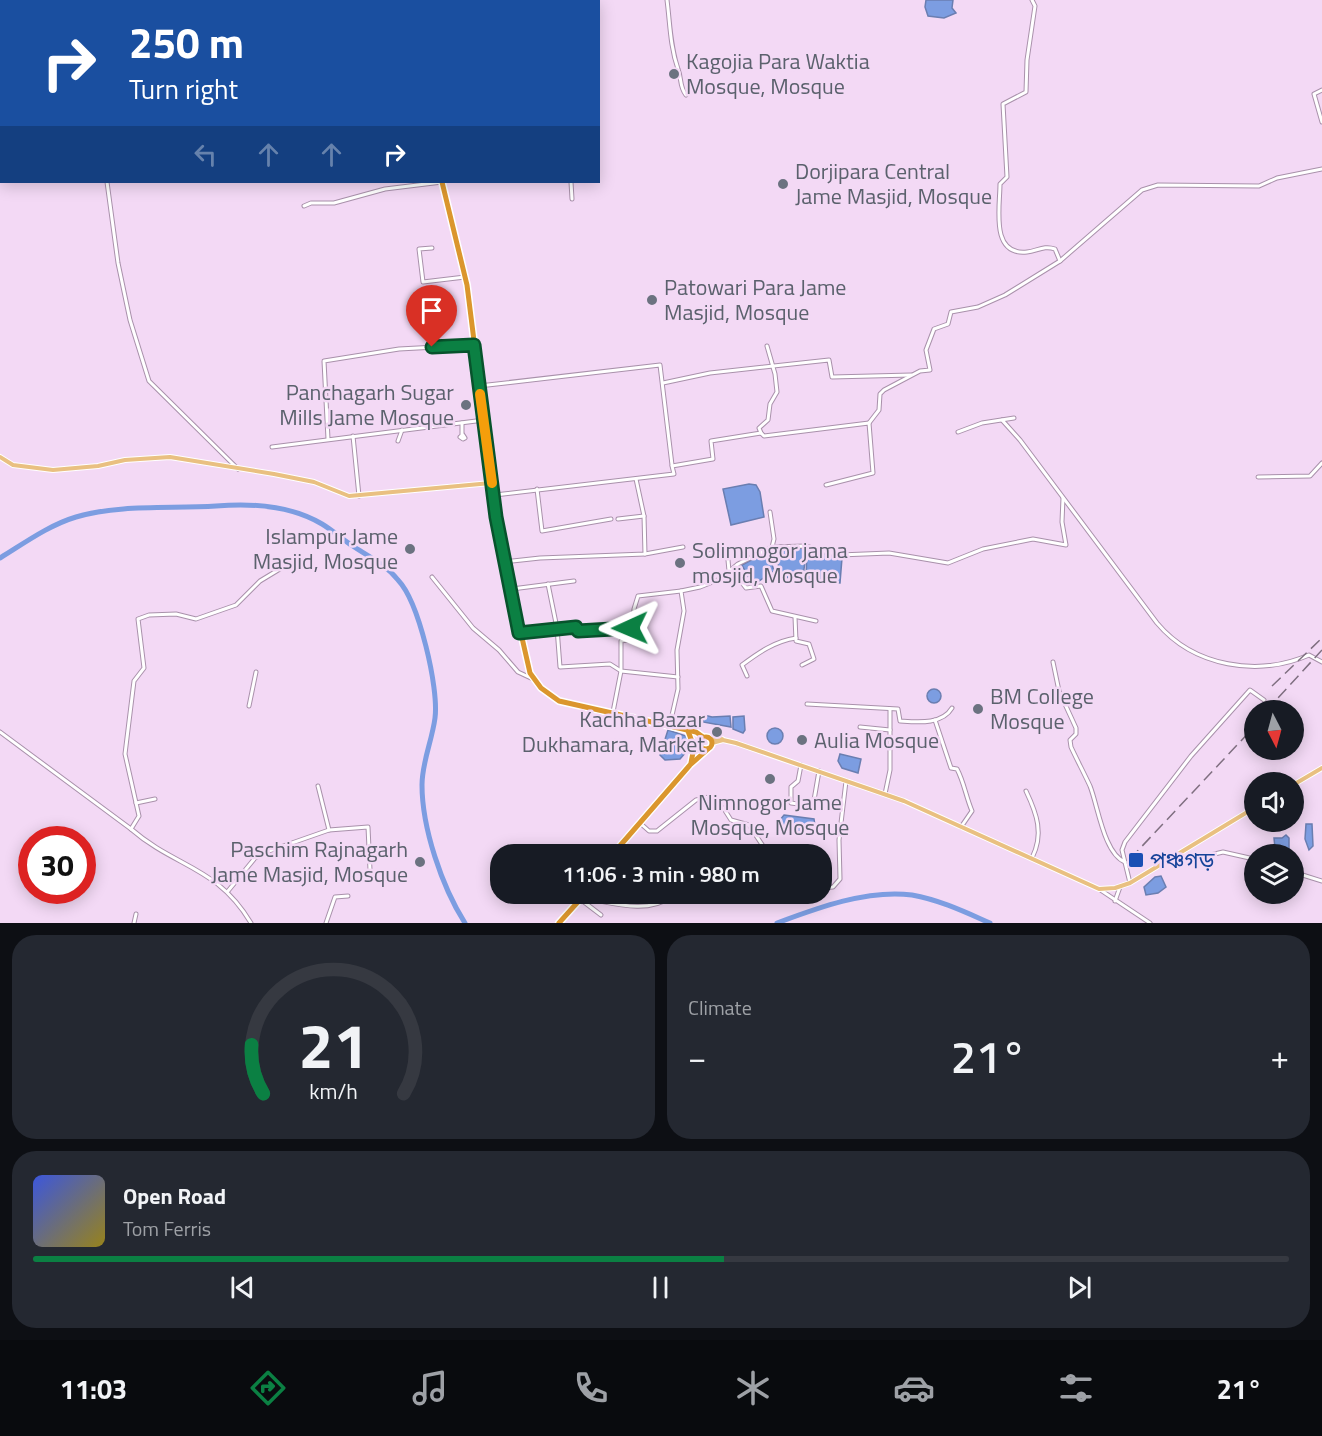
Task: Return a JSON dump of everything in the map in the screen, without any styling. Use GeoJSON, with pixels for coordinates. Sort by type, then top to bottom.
{"type":"FeatureCollection","features":[{"type":"Feature","properties":{"kind":"highway"},"geometry":{"type":"LineString","coordinates":[[442,183],[465,277],[493,496],[504,562],[525,659],[533,679],[545,692],[560,701],[670,724],[689,733],[702,735],[710,744]]}},
{"type":"Feature","properties":{"kind":"highway"},"geometry":{"type":"LineString","coordinates":[[689,733],[694,747],[690,765]]}},
{"type":"Feature","properties":{"kind":"highway"},"geometry":{"type":"LineString","coordinates":[[700,754],[702,735]]}},
{"type":"Feature","properties":{"kind":"highway"},"geometry":{"type":"LineString","coordinates":[[700,746],[710,744]]}},
{"type":"Feature","properties":{"kind":"highway"},"geometry":{"type":"LineString","coordinates":[[621,844],[710,744]]}},
{"type":"Feature","properties":{"kind":"highway"},"geometry":{"type":"LineString","coordinates":[[559,923],[576,904]]}},
{"type":"Feature","properties":{"kind":"main road"},"geometry":{"type":"LineString","coordinates":[[0,457],[13,465],[53,470],[98,466],[125,460],[170,457],[314,482],[343,495],[359,496],[492,483]]}},
{"type":"Feature","properties":{"kind":"main road"},"geometry":{"type":"LineString","coordinates":[[710,744],[728,741],[885,794],[1099,889],[1120,887],[1130,883],[1244,814]]}},
{"type":"Feature","properties":{"kind":"main road"},"geometry":{"type":"LineString","coordinates":[[1304,779],[1322,768]]}},
{"type":"Feature","properties":{"kind":"street"},"geometry":{"type":"LineString","coordinates":[[667,0],[668,28],[674,62],[678,69],[680,88],[686,95]]}},
{"type":"Feature","properties":{"kind":"street"},"geometry":{"type":"LineString","coordinates":[[1032,0],[1035,6],[1027,60],[1026,92],[1003,104],[1007,177],[1000,184],[1000,230],[1007,248],[1015,252],[1027,252],[1048,247],[1055,249],[1060,261]]}},
{"type":"Feature","properties":{"kind":"street"},"geometry":{"type":"LineString","coordinates":[[1322,90],[1314,94],[1322,122]]}},
{"type":"Feature","properties":{"kind":"street"},"geometry":{"type":"LineString","coordinates":[[826,485],[873,473],[869,423],[879,410],[880,394],[920,371],[930,370],[926,350],[934,328],[948,324],[951,312],[978,307],[1005,295],[1060,261],[1142,190],[1158,185],[1259,186],[1277,177],[1322,169]]}},
{"type":"Feature","properties":{"kind":"street"},"geometry":{"type":"LineString","coordinates":[[107,183],[118,263],[130,320],[149,381],[239,470]]}},
{"type":"Feature","properties":{"kind":"street"},"geometry":{"type":"LineString","coordinates":[[304,206],[334,203],[385,189],[434,183]]}},
{"type":"Feature","properties":{"kind":"street"},"geometry":{"type":"LineString","coordinates":[[571,183],[572,199]]}},
{"type":"Feature","properties":{"kind":"street"},"geometry":{"type":"LineString","coordinates":[[432,248],[419,249],[423,282],[465,277]]}},
{"type":"Feature","properties":{"kind":"street"},"geometry":{"type":"LineString","coordinates":[[328,439],[324,361],[399,349],[474,345]]}},
{"type":"Feature","properties":{"kind":"street"},"geometry":{"type":"LineString","coordinates":[[761,433],[759,428],[768,420],[770,404],[777,392],[767,346]]}},
{"type":"Feature","properties":{"kind":"street"},"geometry":{"type":"LineString","coordinates":[[663,383],[710,373],[829,360],[832,377],[913,375]]}},
{"type":"Feature","properties":{"kind":"street"},"geometry":{"type":"LineString","coordinates":[[479,386],[660,365],[663,383],[674,474],[493,496]]}},
{"type":"Feature","properties":{"kind":"street"},"geometry":{"type":"LineString","coordinates":[[958,432],[982,423],[1014,418]]}},
{"type":"Feature","properties":{"kind":"street"},"geometry":{"type":"LineString","coordinates":[[272,447],[484,420]]}},
{"type":"Feature","properties":{"kind":"street"},"geometry":{"type":"LineString","coordinates":[[1002,420],[1158,623],[1182,646],[1215,661],[1242,667],[1273,666],[1309,655],[1322,662]]}},
{"type":"Feature","properties":{"kind":"street"},"geometry":{"type":"LineString","coordinates":[[462,423],[462,435]]}},
{"type":"Feature","properties":{"kind":"street"},"geometry":{"type":"LineString","coordinates":[[672,466],[713,459],[711,441],[761,433],[764,436],[869,423]]}},
{"type":"Feature","properties":{"kind":"street"},"geometry":{"type":"LineString","coordinates":[[398,441],[402,430]]}},
{"type":"Feature","properties":{"kind":"street"},"geometry":{"type":"LineString","coordinates":[[353,436],[359,496]]}},
{"type":"Feature","properties":{"kind":"street"},"geometry":{"type":"LineString","coordinates":[[1258,477],[1310,476],[1322,463]]}},
{"type":"Feature","properties":{"kind":"street"},"geometry":{"type":"LineString","coordinates":[[636,479],[644,516],[645,554]]}},
{"type":"Feature","properties":{"kind":"street"},"geometry":{"type":"LineString","coordinates":[[537,489],[542,531],[611,519]]}},
{"type":"Feature","properties":{"kind":"street"},"geometry":{"type":"LineString","coordinates":[[613,712],[621,671],[621,641],[634,639],[634,609],[638,596],[681,591],[707,585],[751,556],[772,547],[805,546],[837,555],[889,553],[950,563],[983,549],[1033,539],[1066,545],[1062,522],[1063,498]]}},
{"type":"Feature","properties":{"kind":"street"},"geometry":{"type":"LineString","coordinates":[[770,512],[774,539],[772,547]]}},
{"type":"Feature","properties":{"kind":"street"},"geometry":{"type":"LineString","coordinates":[[618,519],[644,516]]}},
{"type":"Feature","properties":{"kind":"street"},"geometry":{"type":"LineString","coordinates":[[504,562],[540,558],[645,554],[683,547]]}},
{"type":"Feature","properties":{"kind":"street"},"geometry":{"type":"LineString","coordinates":[[702,556],[727,549],[730,567],[728,573]]}},
{"type":"Feature","properties":{"kind":"street"},"geometry":{"type":"LineString","coordinates":[[131,829],[139,816],[125,754],[134,681],[144,668],[138,619],[150,615],[176,614],[196,619],[236,605],[260,581],[288,564]]}},
{"type":"Feature","properties":{"kind":"street"},"geometry":{"type":"LineString","coordinates":[[732,570],[746,588],[761,586],[772,611],[816,621]]}},
{"type":"Feature","properties":{"kind":"street"},"geometry":{"type":"LineString","coordinates":[[432,577],[473,628],[499,650],[518,672],[533,679]]}},
{"type":"Feature","properties":{"kind":"street"},"geometry":{"type":"LineString","coordinates":[[510,589],[574,582]]}},
{"type":"Feature","properties":{"kind":"street"},"geometry":{"type":"LineString","coordinates":[[548,584],[560,667],[610,664],[621,671],[678,677]]}},
{"type":"Feature","properties":{"kind":"street"},"geometry":{"type":"LineString","coordinates":[[670,724],[678,693],[677,650],[684,611],[681,591]]}},
{"type":"Feature","properties":{"kind":"street"},"geometry":{"type":"LineString","coordinates":[[795,617],[797,642],[809,644],[814,659],[802,665]]}},
{"type":"Feature","properties":{"kind":"street"},"geometry":{"type":"LineString","coordinates":[[519,633],[556,628],[576,627],[578,631],[623,629],[633,626]]}},
{"type":"Feature","properties":{"kind":"street"},"geometry":{"type":"LineString","coordinates":[[747,676],[742,665],[782,640],[796,638]]}},
{"type":"Feature","properties":{"kind":"street"},"geometry":{"type":"LineString","coordinates":[[1053,662],[1059,692],[1077,731],[1070,740],[1071,747],[1091,790],[1107,841],[1120,860],[1125,862]]}},
{"type":"Feature","properties":{"kind":"street"},"geometry":{"type":"LineString","coordinates":[[249,706],[256,672]]}},
{"type":"Feature","properties":{"kind":"street"},"geometry":{"type":"LineString","coordinates":[[1130,883],[1122,848],[1125,842],[1188,760],[1250,690],[1264,700]]}},
{"type":"Feature","properties":{"kind":"street"},"geometry":{"type":"LineString","coordinates":[[807,704],[899,710],[900,721],[935,720],[946,716],[952,708]]}},
{"type":"Feature","properties":{"kind":"street"},"geometry":{"type":"LineString","coordinates":[[885,794],[890,775],[890,709]]}},
{"type":"Feature","properties":{"kind":"street"},"geometry":{"type":"LineString","coordinates":[[935,720],[951,768],[957,769],[962,779],[962,787],[972,811],[961,827]]}},
{"type":"Feature","properties":{"kind":"street"},"geometry":{"type":"LineString","coordinates":[[860,727],[890,730]]}},
{"type":"Feature","properties":{"kind":"street"},"geometry":{"type":"LineString","coordinates":[[0,732],[146,842],[199,870],[228,891],[250,923]]}},
{"type":"Feature","properties":{"kind":"street"},"geometry":{"type":"LineString","coordinates":[[801,765],[798,781],[791,787],[791,803],[813,806],[819,771]]}},
{"type":"Feature","properties":{"kind":"street"},"geometry":{"type":"LineString","coordinates":[[832,887],[840,879],[838,840],[846,781]]}},
{"type":"Feature","properties":{"kind":"street"},"geometry":{"type":"LineString","coordinates":[[318,786],[329,830]]}},
{"type":"Feature","properties":{"kind":"street"},"geometry":{"type":"LineString","coordinates":[[1026,791],[1040,829],[1039,842],[1032,860]]}},
{"type":"Feature","properties":{"kind":"street"},"geometry":{"type":"LineString","coordinates":[[639,822],[649,831],[657,831],[696,800],[709,796],[724,808],[731,820],[749,825],[762,844]]}},
{"type":"Feature","properties":{"kind":"street"},"geometry":{"type":"LineString","coordinates":[[136,803],[155,799]]}},
{"type":"Feature","properties":{"kind":"street"},"geometry":{"type":"LineString","coordinates":[[228,891],[255,858],[329,830],[368,827],[370,870]]}},
{"type":"Feature","properties":{"kind":"street"},"geometry":{"type":"LineString","coordinates":[[1167,860],[1181,861],[1223,852],[1244,857]]}},
{"type":"Feature","properties":{"kind":"street"},"geometry":{"type":"LineString","coordinates":[[1304,875],[1322,881]]}},
{"type":"Feature","properties":{"kind":"street"},"geometry":{"type":"LineString","coordinates":[[1115,901],[1120,887]]}},
{"type":"Feature","properties":{"kind":"street"},"geometry":{"type":"LineString","coordinates":[[1099,889],[1149,923]]}},
{"type":"Feature","properties":{"kind":"street"},"geometry":{"type":"LineString","coordinates":[[326,923],[335,897],[348,896]]}},
{"type":"Feature","properties":{"kind":"street"},"geometry":{"type":"LineString","coordinates":[[589,904],[601,915]]}},
{"type":"Feature","properties":{"kind":"street"},"geometry":{"type":"LineString","coordinates":[[613,904],[622,906],[643,904]]}},
{"type":"Feature","properties":{"kind":"street"},"geometry":{"type":"LineString","coordinates":[[134,923],[136,914]]}},
{"type":"Feature","properties":{"kind":"water"},"geometry":{"type":"Polygon","coordinates":[[[926,0],[953,0],[952,8],[956,13],[944,18],[928,16],[925,7],[926,0]]]}},
{"type":"Feature","properties":{"kind":"water"},"geometry":{"type":"Polygon","coordinates":[[[749,484],[756,485],[760,492],[764,517],[731,525],[723,489],[749,484]]]}},
{"type":"Feature","properties":{"kind":"water"},"geometry":{"type":"Polygon","coordinates":[[[803,548],[805,562],[803,576],[783,578],[773,551],[803,548]]]}},
{"type":"Feature","properties":{"kind":"water"},"geometry":{"type":"Polygon","coordinates":[[[807,550],[842,558],[840,583],[806,580],[807,550]]]}},
{"type":"Feature","properties":{"kind":"water"},"geometry":{"type":"Polygon","coordinates":[[[768,551],[774,571],[759,581],[751,582],[742,565],[768,551]]]}},
{"type":"Feature","properties":{"kind":"water"},"geometry":{"type":"Polygon","coordinates":[[[934,689],[939,691],[941,696],[939,701],[934,703],[929,701],[927,696],[929,691],[934,689]]]}},
{"type":"Feature","properties":{"kind":"water"},"geometry":{"type":"Polygon","coordinates":[[[704,715],[730,716],[731,727],[703,722],[704,715]]]}},
{"type":"Feature","properties":{"kind":"water"},"geometry":{"type":"Polygon","coordinates":[[[744,716],[745,730],[743,733],[733,729],[733,717],[744,716]]]}},
{"type":"Feature","properties":{"kind":"water"},"geometry":{"type":"Polygon","coordinates":[[[775,728],[783,736],[775,744],[767,736],[775,728]]]}},
{"type":"Feature","properties":{"kind":"water"},"geometry":{"type":"Polygon","coordinates":[[[668,730],[689,737],[693,744],[680,759],[665,760],[660,755],[668,730]]]}},
{"type":"Feature","properties":{"kind":"water"},"geometry":{"type":"Polygon","coordinates":[[[840,754],[861,759],[858,773],[842,768],[838,761],[840,754]]]}},
{"type":"Feature","properties":{"kind":"water"},"geometry":{"type":"Polygon","coordinates":[[[784,815],[814,819],[816,833],[783,830],[779,821],[784,815]]]}},
{"type":"Feature","properties":{"kind":"water"},"geometry":{"type":"Polygon","coordinates":[[[1306,824],[1312,824],[1313,846],[1309,850],[1305,839],[1306,824]]]}},
{"type":"Feature","properties":{"kind":"water"},"geometry":{"type":"Polygon","coordinates":[[[1286,835],[1289,838],[1289,844],[1275,844],[1274,838],[1282,838],[1286,835]]]}},
{"type":"Feature","properties":{"kind":"water"},"geometry":{"type":"Polygon","coordinates":[[[1161,876],[1166,887],[1158,893],[1146,895],[1144,887],[1155,877],[1161,876]]]}},
{"type":"Feature","properties":{"kind":"waterway"},"geometry":{"type":"LineString","coordinates":[[0,558],[56,525],[93,513],[128,509],[243,505],[284,509],[310,518],[326,526],[382,565],[393,574],[406,591],[420,625],[431,667],[435,718],[422,776],[425,820],[441,875],[465,923]]}},
{"type":"Feature","properties":{"kind":"waterway"},"geometry":{"type":"LineString","coordinates":[[777,923],[843,901],[895,894],[932,900],[990,923]]}},
{"type":"Feature","properties":{"kind":"railway"},"geometry":{"type":"LineString","coordinates":[[1272,686],[1322,638]]}},
{"type":"Feature","properties":{"kind":"railway"},"geometry":{"type":"LineString","coordinates":[[1276,700],[1322,650]]}},
{"type":"Feature","properties":{"kind":"railway"},"geometry":{"type":"LineString","coordinates":[[1130,859],[1244,738]]}},
{"type":"Feature","properties":{"kind":"slow traffic"},"geometry":{"type":"LineString","coordinates":[[480,394],[492,483]]}},
{"type":"Feature","properties":{"kind":"place","name":"Kagojia Para Waktia Mosque, Mosque"},"geometry":{"type":"Point","coordinates":[674,74]}},
{"type":"Feature","properties":{"kind":"place","name":"Dorjipara Central Jame Masjid, Mosque"},"geometry":{"type":"Point","coordinates":[783,184]}},
{"type":"Feature","properties":{"kind":"place","name":"Patowari Para Jame Masjid, Mosque"},"geometry":{"type":"Point","coordinates":[652,300]}},
{"type":"Feature","properties":{"kind":"place","name":"Panchagarh Sugar Mills Jame Mosque"},"geometry":{"type":"Point","coordinates":[466,405]}},
{"type":"Feature","properties":{"kind":"place","name":"Islampur Jame Masjid, Mosque"},"geometry":{"type":"Point","coordinates":[410,549]}},
{"type":"Feature","properties":{"kind":"place","name":"Solimnogor jama mosjid, Mosque"},"geometry":{"type":"Point","coordinates":[680,563]}},
{"type":"Feature","properties":{"kind":"place","name":"BM College Mosque"},"geometry":{"type":"Point","coordinates":[978,709]}},
{"type":"Feature","properties":{"kind":"place","name":"Kachha Bazar Dukhamara, Market"},"geometry":{"type":"Point","coordinates":[717,732]}},
{"type":"Feature","properties":{"kind":"place","name":"Aulia Mosque"},"geometry":{"type":"Point","coordinates":[802,740]}},
{"type":"Feature","properties":{"kind":"place","name":"Nimnogor Jame Mosque, Mosque"},"geometry":{"type":"Point","coordinates":[770,779]}},
{"type":"Feature","properties":{"kind":"place","name":"পঞ্চগড়"},"geometry":{"type":"Point","coordinates":[1136,860]}},
{"type":"Feature","properties":{"kind":"place","name":"Paschim Rajnagarh Jame Masjid, Mosque"},"geometry":{"type":"Point","coordinates":[420,862]}},
{"type":"Feature","properties":{"kind":"route"},"geometry":{"type":"LineString","coordinates":[[432,347],[474,345],[498,532],[519,633],[576,627],[578,631],[630,628]]}}]}
